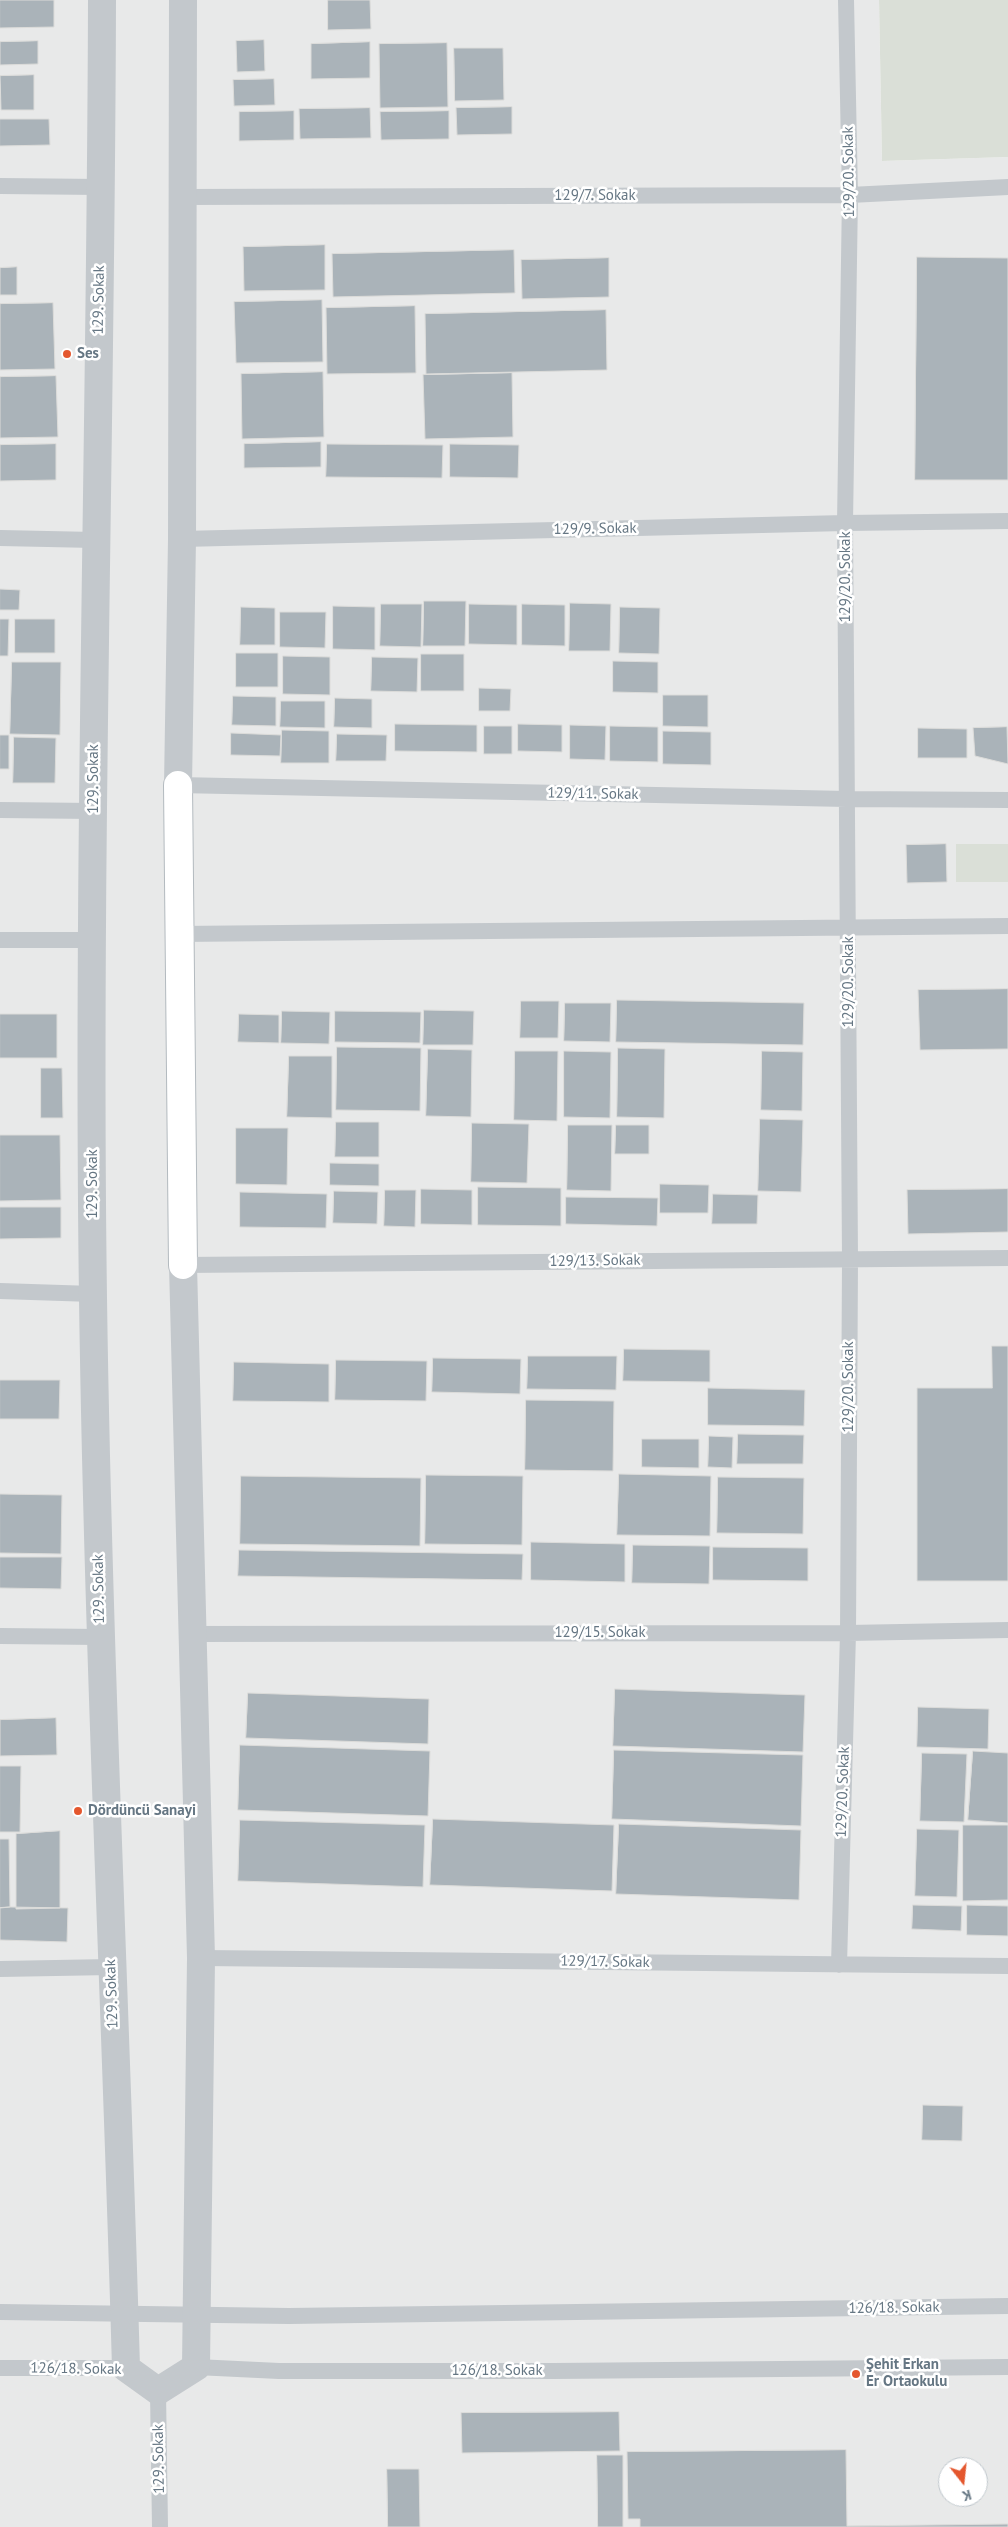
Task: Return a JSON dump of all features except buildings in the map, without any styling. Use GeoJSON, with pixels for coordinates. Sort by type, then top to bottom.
{"type":"FeatureCollection","features":[{"type":"Feature","properties":{"kind":"street","name":"129. Sokak"},"geometry":{"type":"LineString","coordinates":[[102,0],[95,540],[93,1294],[100,1637],[126,2368]]}},
{"type":"Feature","properties":{"kind":"street"},"geometry":{"type":"LineString","coordinates":[[158,2391],[196,2367],[201,1958],[182,1265],[178,785],[182,538],[183,0]]}},
{"type":"Feature","properties":{"kind":"street","name":"126/18. Sokak"},"geometry":{"type":"LineString","coordinates":[[126,2368],[158,2391]]}},
{"type":"Feature","properties":{"kind":"lane","name":"129/20. Sokak"},"geometry":{"type":"LineString","coordinates":[[839,1965],[848,1633],[850,1259],[845,523],[850,195],[846,0]]}},
{"type":"Feature","properties":{"kind":"lane"},"geometry":{"type":"LineString","coordinates":[[0,186],[101,187]]}},
{"type":"Feature","properties":{"kind":"lane","name":"129/7. Sokak"},"geometry":{"type":"LineString","coordinates":[[182,197],[850,195],[1008,186]]}},
{"type":"Feature","properties":{"kind":"lane","name":"129/9. Sokak"},"geometry":{"type":"LineString","coordinates":[[182,538],[1008,521]]}},
{"type":"Feature","properties":{"kind":"lane"},"geometry":{"type":"LineString","coordinates":[[0,538],[95,540]]}},
{"type":"Feature","properties":{"kind":"lane","name":"129/11. Sokak"},"geometry":{"type":"LineString","coordinates":[[178,785],[846,799],[1008,800]]}},
{"type":"Feature","properties":{"kind":"lane"},"geometry":{"type":"LineString","coordinates":[[0,810],[94,811]]}},
{"type":"Feature","properties":{"kind":"lane"},"geometry":{"type":"LineString","coordinates":[[179,934],[1008,926]]}},
{"type":"Feature","properties":{"kind":"lane"},"geometry":{"type":"LineString","coordinates":[[0,940],[94,940]]}},
{"type":"Feature","properties":{"kind":"lane","name":"129/13. Sokak"},"geometry":{"type":"LineString","coordinates":[[182,1265],[1008,1258]]}},
{"type":"Feature","properties":{"kind":"lane"},"geometry":{"type":"LineString","coordinates":[[0,1291],[93,1294]]}},
{"type":"Feature","properties":{"kind":"lane","name":"129/15. Sokak"},"geometry":{"type":"LineString","coordinates":[[192,1634],[848,1633],[1008,1630]]}},
{"type":"Feature","properties":{"kind":"lane"},"geometry":{"type":"LineString","coordinates":[[0,1636],[100,1637]]}},
{"type":"Feature","properties":{"kind":"lane","name":"129/17. Sokak"},"geometry":{"type":"LineString","coordinates":[[201,1958],[1008,1966]]}},
{"type":"Feature","properties":{"kind":"lane"},"geometry":{"type":"LineString","coordinates":[[0,1969],[111,1967]]}},
{"type":"Feature","properties":{"kind":"lane","name":"126/18. Sokak"},"geometry":{"type":"LineString","coordinates":[[0,2312],[289,2316],[1008,2306]]}},
{"type":"Feature","properties":{"kind":"lane","name":"126/18. Sokak"},"geometry":{"type":"LineString","coordinates":[[196,2367],[279,2371],[1008,2367]]}},
{"type":"Feature","properties":{"kind":"lane","name":"126/18. Sokak"},"geometry":{"type":"LineString","coordinates":[[0,2368],[126,2368]]}},
{"type":"Feature","properties":{"kind":"lane","name":"129. Sokak"},"geometry":{"type":"LineString","coordinates":[[158,2391],[160,2527]]}},
{"type":"Feature","properties":{"kind":"shaded area"},"geometry":{"type":"Polygon","coordinates":[[[0,0],[879,0],[882,161],[1008,157],[1008,2527],[0,2527],[0,0]]]}},
{"type":"Feature","properties":{"kind":"shaded area"},"geometry":{"type":"Polygon","coordinates":[[[879,0],[1008,0],[1008,157],[882,161],[879,0]]]}},
{"type":"Feature","properties":{"kind":"shaded area"},"geometry":{"type":"Polygon","coordinates":[[[956,844],[1008,844],[1008,882],[956,882],[956,844]]]}},
{"type":"Feature","properties":{"kind":"place","name":"Ses"},"geometry":{"type":"Point","coordinates":[67,354]}},
{"type":"Feature","properties":{"kind":"place","name":"Dördüncü Sanayi"},"geometry":{"type":"Point","coordinates":[78,1811]}},
{"type":"Feature","properties":{"kind":"place","name":"Şehit Erkan Er Ortaokulu"},"geometry":{"type":"Point","coordinates":[856,2374]}}]}
